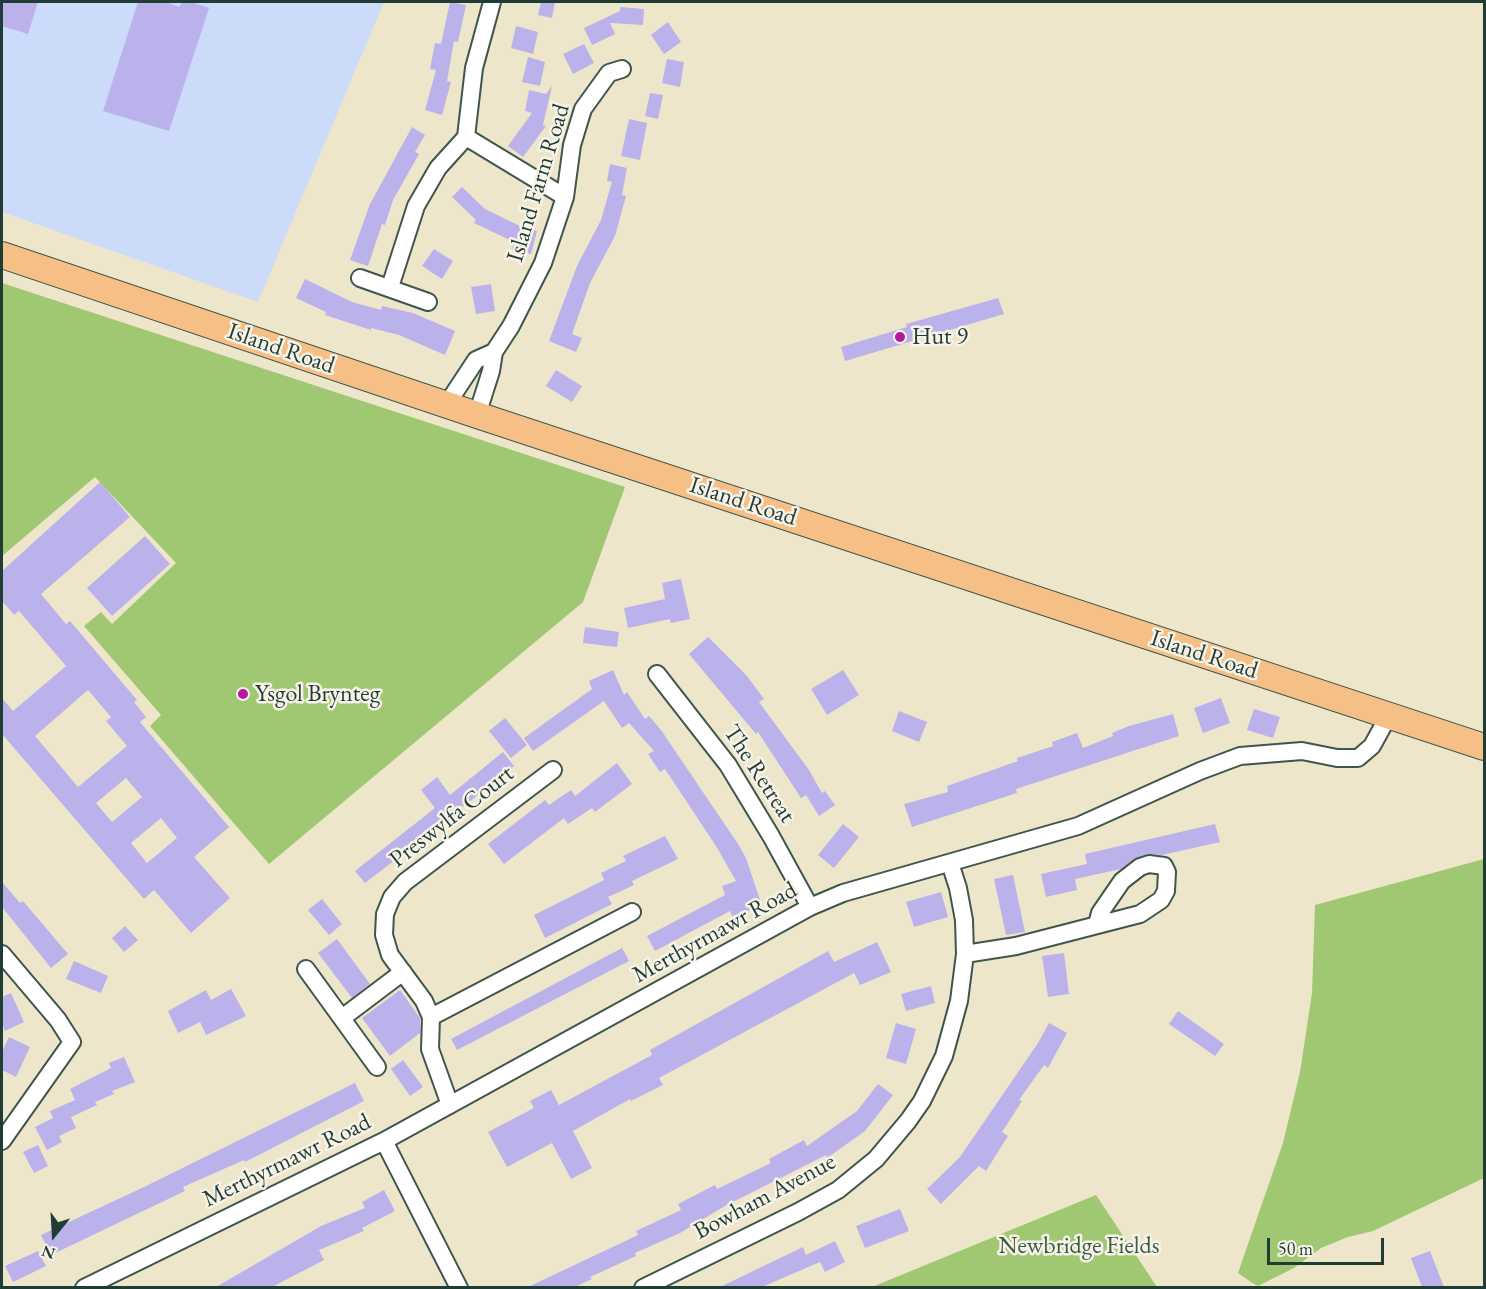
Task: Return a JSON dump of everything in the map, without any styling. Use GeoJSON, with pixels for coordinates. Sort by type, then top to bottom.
{"type":"FeatureCollection","features":[{"type":"Feature","properties":{"kind":"main road","name":"Island Road"},"geometry":{"type":"LineString","coordinates":[[2,255],[477,415],[1485,747]]}},
{"type":"Feature","properties":{"kind":"street"},"geometry":{"type":"LineString","coordinates":[[390,287],[416,206],[438,168],[466,137],[474,68],[492,2]]}},
{"type":"Feature","properties":{"kind":"street","name":"Island Farm Road"},"geometry":{"type":"LineString","coordinates":[[477,415],[491,371],[494,352],[511,326],[543,263],[565,197],[572,145],[583,109],[609,73],[622,69]]}},
{"type":"Feature","properties":{"kind":"street"},"geometry":{"type":"LineString","coordinates":[[466,137],[565,197]]}},
{"type":"Feature","properties":{"kind":"street"},"geometry":{"type":"LineString","coordinates":[[360,278],[428,302]]}},
{"type":"Feature","properties":{"kind":"street","name":"Island Farm Road"},"geometry":{"type":"LineString","coordinates":[[447,404],[476,360],[494,352]]}},
{"type":"Feature","properties":{"kind":"street","name":"The Retreat"},"geometry":{"type":"LineString","coordinates":[[657,674],[728,765],[810,907]]}},
{"type":"Feature","properties":{"kind":"street","name":"Merthyrmawr Road"},"geometry":{"type":"LineString","coordinates":[[84,1287],[384,1141],[810,907],[853,890],[1078,826],[1200,771],[1240,756],[1302,751],[1337,758],[1358,758],[1372,746],[1389,716]]}},
{"type":"Feature","properties":{"kind":"street","name":"Preswylfa Court"},"geometry":{"type":"LineString","coordinates":[[431,1017],[424,1001],[390,955],[384,935],[385,914],[392,897],[429,863],[553,770]]}},
{"type":"Feature","properties":{"kind":"street","name":"Bowham Avenue"},"geometry":{"type":"LineString","coordinates":[[643,1287],[798,1212],[838,1190],[876,1159],[908,1121],[937,1072],[955,1020],[965,954],[962,909],[950,864]]}},
{"type":"Feature","properties":{"kind":"street"},"geometry":{"type":"LineString","coordinates":[[450,1105],[430,1049],[431,1017],[632,912]]}},
{"type":"Feature","properties":{"kind":"street"},"geometry":{"type":"LineString","coordinates":[[965,954],[1016,946],[1097,924]]}},
{"type":"Feature","properties":{"kind":"street"},"geometry":{"type":"LineString","coordinates":[[2,954],[58,1020],[72,1042],[2,1141]]}},
{"type":"Feature","properties":{"kind":"street"},"geometry":{"type":"LineString","coordinates":[[306,969],[377,1067]]}},
{"type":"Feature","properties":{"kind":"street"},"geometry":{"type":"LineString","coordinates":[[342,1018],[403,972]]}},
{"type":"Feature","properties":{"kind":"street"},"geometry":{"type":"LineString","coordinates":[[384,1141],[459,1287]]}},
{"type":"Feature","properties":{"kind":"shaded area"},"geometry":{"type":"Polygon","coordinates":[[[2,2],[384,2],[258,302],[2,212],[2,2]]]}},
{"type":"Feature","properties":{"kind":"green space","name":"Ysgol Brynteg"},"geometry":{"type":"Polygon","coordinates":[[[2,283],[625,487],[583,602],[269,864],[150,726],[161,715],[84,626],[101,612],[112,624],[176,563],[95,477],[2,556],[2,283]]]}},
{"type":"Feature","properties":{"kind":"green space"},"geometry":{"type":"Polygon","coordinates":[[[1484,859],[1484,1178],[1373,1231],[1348,1237],[1321,1248],[1294,1268],[1258,1286],[1238,1273],[1283,1143],[1300,1072],[1312,993],[1315,905],[1484,859]]]}},
{"type":"Feature","properties":{"kind":"green space","name":"Newbridge Fields"},"geometry":{"type":"Polygon","coordinates":[[[1096,1195],[1157,1287],[872,1287],[1096,1195]]]}},
{"type":"Feature","properties":{"kind":"building"},"geometry":{"type":"Polygon","coordinates":[[[2,2],[38,2],[28,34],[2,26],[2,2]]]}},
{"type":"Feature","properties":{"kind":"building"},"geometry":{"type":"Polygon","coordinates":[[[138,2],[166,2],[179,7],[182,2],[191,2],[209,8],[169,131],[103,111],[138,2]]]}},
{"type":"Feature","properties":{"kind":"building"},"geometry":{"type":"Polygon","coordinates":[[[450,2],[466,5],[458,42],[454,41],[447,81],[451,82],[442,115],[425,110],[436,70],[430,69],[435,43],[441,44],[450,2]]]}},
{"type":"Feature","properties":{"kind":"building"},"geometry":{"type":"Polygon","coordinates":[[[541,2],[555,2],[552,18],[538,15],[541,2]]]}},
{"type":"Feature","properties":{"kind":"building"},"geometry":{"type":"Polygon","coordinates":[[[620,7],[644,9],[643,25],[610,23],[615,34],[592,45],[584,28],[620,11],[620,7]]]}},
{"type":"Feature","properties":{"kind":"building"},"geometry":{"type":"Polygon","coordinates":[[[668,22],[681,42],[664,54],[651,35],[668,22]]]}},
{"type":"Feature","properties":{"kind":"building"},"geometry":{"type":"Polygon","coordinates":[[[516,26],[538,32],[533,54],[511,48],[516,26]]]}},
{"type":"Feature","properties":{"kind":"building"},"geometry":{"type":"Polygon","coordinates":[[[584,44],[594,63],[573,74],[563,54],[584,44]]]}},
{"type":"Feature","properties":{"kind":"building"},"geometry":{"type":"Polygon","coordinates":[[[528,57],[545,62],[540,86],[522,82],[528,57]]]}},
{"type":"Feature","properties":{"kind":"building"},"geometry":{"type":"Polygon","coordinates":[[[667,59],[684,62],[680,87],[662,83],[667,59]]]}},
{"type":"Feature","properties":{"kind":"building"},"geometry":{"type":"Polygon","coordinates":[[[552,86],[543,125],[546,126],[523,157],[508,146],[532,113],[525,111],[529,90],[546,94],[552,86]]]}},
{"type":"Feature","properties":{"kind":"building"},"geometry":{"type":"Polygon","coordinates":[[[650,93],[663,95],[658,119],[645,116],[650,93]]]}},
{"type":"Feature","properties":{"kind":"building"},"geometry":{"type":"Polygon","coordinates":[[[629,119],[647,123],[640,160],[621,156],[629,119]]]}},
{"type":"Feature","properties":{"kind":"building"},"geometry":{"type":"Polygon","coordinates":[[[412,127],[425,135],[415,152],[419,154],[393,200],[385,225],[382,224],[368,266],[350,260],[370,204],[412,127]]]}},
{"type":"Feature","properties":{"kind":"building"},"geometry":{"type":"Polygon","coordinates":[[[610,164],[627,168],[622,195],[626,196],[615,236],[590,283],[572,334],[582,338],[576,352],[549,341],[577,266],[601,220],[612,182],[607,181],[610,164]]]}},
{"type":"Feature","properties":{"kind":"building"},"geometry":{"type":"Polygon","coordinates":[[[462,187],[485,209],[522,227],[537,231],[531,254],[512,249],[514,242],[474,223],[476,220],[452,197],[462,187]]]}},
{"type":"Feature","properties":{"kind":"building"},"geometry":{"type":"Polygon","coordinates":[[[434,249],[453,261],[442,279],[422,266],[434,249]]]}},
{"type":"Feature","properties":{"kind":"building"},"geometry":{"type":"Polygon","coordinates":[[[305,279],[352,302],[381,310],[382,306],[413,313],[455,331],[445,355],[399,335],[371,328],[371,330],[325,315],[326,312],[296,298],[305,279]]]}},
{"type":"Feature","properties":{"kind":"building"},"geometry":{"type":"Polygon","coordinates":[[[491,284],[495,311],[476,314],[471,287],[491,284]]]}},
{"type":"Feature","properties":{"kind":"building","name":"Hut 9"},"geometry":{"type":"Polygon","coordinates":[[[998,298],[1004,314],[845,361],[841,347],[907,327],[906,324],[998,298]]]}},
{"type":"Feature","properties":{"kind":"building"},"geometry":{"type":"Polygon","coordinates":[[[556,370],[582,386],[572,402],[546,386],[556,370]]]}},
{"type":"Feature","properties":{"kind":"building"},"geometry":{"type":"Polygon","coordinates":[[[100,482],[130,517],[41,594],[66,624],[70,621],[137,700],[134,702],[146,717],[140,722],[229,827],[194,857],[230,898],[191,933],[154,890],[144,899],[2,734],[2,698],[13,711],[66,666],[19,611],[14,615],[2,601],[2,571],[100,482]],[[88,690],[35,736],[78,787],[127,746],[106,721],[111,717],[88,690]],[[126,778],[96,803],[112,822],[142,797],[126,778]],[[161,818],[131,843],[147,863],[177,838],[161,818]]]}},
{"type":"Feature","properties":{"kind":"building"},"geometry":{"type":"Polygon","coordinates":[[[145,536],[170,564],[112,616],[87,588],[145,536]]]}},
{"type":"Feature","properties":{"kind":"building"},"geometry":{"type":"Polygon","coordinates":[[[681,579],[690,619],[671,623],[670,619],[628,628],[624,608],[665,599],[662,583],[681,579]]]}},
{"type":"Feature","properties":{"kind":"building"},"geometry":{"type":"Polygon","coordinates":[[[585,627],[619,632],[617,647],[583,643],[585,627]]]}},
{"type":"Feature","properties":{"kind":"building"},"geometry":{"type":"Polygon","coordinates":[[[708,637],[747,676],[764,699],[759,702],[809,770],[822,793],[825,791],[835,805],[819,816],[806,795],[801,798],[758,732],[756,734],[689,654],[708,637]]]}},
{"type":"Feature","properties":{"kind":"building"},"geometry":{"type":"Polygon","coordinates":[[[613,670],[624,695],[627,692],[645,719],[649,716],[661,730],[738,844],[746,858],[762,906],[732,916],[730,911],[655,951],[647,936],[725,895],[722,886],[736,881],[716,846],[665,769],[660,772],[648,754],[654,751],[629,723],[622,728],[604,701],[533,751],[524,738],[592,689],[589,681],[613,670]]]}},
{"type":"Feature","properties":{"kind":"building"},"geometry":{"type":"Polygon","coordinates":[[[843,670],[859,695],[827,715],[811,689],[843,670]]]}},
{"type":"Feature","properties":{"kind":"building"},"geometry":{"type":"Polygon","coordinates":[[[1221,698],[1230,723],[1203,733],[1194,708],[1221,698]]]}},
{"type":"Feature","properties":{"kind":"building"},"geometry":{"type":"Polygon","coordinates":[[[1254,709],[1280,717],[1273,738],[1247,730],[1254,709]]]}},
{"type":"Feature","properties":{"kind":"building"},"geometry":{"type":"Polygon","coordinates":[[[899,711],[927,722],[919,742],[892,731],[899,711]]]}},
{"type":"Feature","properties":{"kind":"building"},"geometry":{"type":"Polygon","coordinates":[[[1173,714],[1179,736],[1016,789],[1017,793],[912,827],[904,804],[948,792],[947,786],[1018,761],[1017,758],[1053,746],[1052,742],[1077,733],[1083,748],[1113,736],[1112,733],[1129,726],[1173,714]]]}},
{"type":"Feature","properties":{"kind":"building"},"geometry":{"type":"Polygon","coordinates":[[[505,718],[527,745],[511,758],[489,731],[505,718]]]}},
{"type":"Feature","properties":{"kind":"building"},"geometry":{"type":"Polygon","coordinates":[[[503,752],[514,766],[463,807],[461,805],[440,821],[443,823],[365,883],[355,871],[435,808],[421,790],[437,777],[450,795],[503,752]]]}},
{"type":"Feature","properties":{"kind":"building"},"geometry":{"type":"Polygon","coordinates":[[[617,763],[632,784],[595,812],[592,808],[568,824],[564,818],[504,864],[488,844],[545,800],[549,805],[571,790],[575,796],[617,763]]]}},
{"type":"Feature","properties":{"kind":"building"},"geometry":{"type":"Polygon","coordinates":[[[843,824],[859,837],[834,868],[818,855],[843,824]]]}},
{"type":"Feature","properties":{"kind":"building"},"geometry":{"type":"Polygon","coordinates":[[[1215,824],[1220,842],[1162,855],[1146,854],[1134,859],[1121,869],[1075,879],[1077,890],[1046,897],[1041,874],[1087,864],[1085,854],[1215,824]]]}},
{"type":"Feature","properties":{"kind":"building"},"geometry":{"type":"Polygon","coordinates":[[[665,836],[678,859],[632,881],[634,885],[608,897],[612,904],[545,938],[534,915],[604,880],[601,873],[626,861],[623,856],[665,836]]]}},
{"type":"Feature","properties":{"kind":"building"},"geometry":{"type":"Polygon","coordinates":[[[1013,875],[1025,932],[1006,935],[994,879],[1013,875]]]}},
{"type":"Feature","properties":{"kind":"building"},"geometry":{"type":"Polygon","coordinates":[[[2,882],[20,903],[23,901],[68,954],[51,968],[2,907],[2,882]]]}},
{"type":"Feature","properties":{"kind":"building"},"geometry":{"type":"Polygon","coordinates":[[[941,892],[948,917],[914,927],[906,902],[941,892]]]}},
{"type":"Feature","properties":{"kind":"building"},"geometry":{"type":"Polygon","coordinates":[[[322,899],[342,924],[329,935],[308,910],[322,899]]]}},
{"type":"Feature","properties":{"kind":"building"},"geometry":{"type":"Polygon","coordinates":[[[125,926],[138,940],[124,952],[112,938],[125,926]]]}},
{"type":"Feature","properties":{"kind":"building"},"geometry":{"type":"Polygon","coordinates":[[[337,939],[370,984],[352,998],[318,953],[337,939]]]}},
{"type":"Feature","properties":{"kind":"building"},"geometry":{"type":"Polygon","coordinates":[[[877,942],[891,972],[860,985],[854,973],[659,1078],[663,1085],[631,1101],[630,1099],[573,1131],[592,1168],[571,1179],[552,1143],[507,1167],[488,1132],[534,1108],[530,1101],[551,1090],[559,1105],[652,1055],[650,1050],[828,951],[834,962],[877,942]]]}},
{"type":"Feature","properties":{"kind":"building"},"geometry":{"type":"Polygon","coordinates":[[[622,948],[629,961],[457,1050],[451,1039],[622,948]]]}},
{"type":"Feature","properties":{"kind":"building"},"geometry":{"type":"Polygon","coordinates":[[[1064,953],[1069,994],[1048,997],[1042,956],[1064,953]]]}},
{"type":"Feature","properties":{"kind":"building"},"geometry":{"type":"Polygon","coordinates":[[[74,961],[108,976],[101,993],[66,979],[74,961]]]}},
{"type":"Feature","properties":{"kind":"building"},"geometry":{"type":"Polygon","coordinates":[[[931,986],[935,1003],[906,1011],[901,994],[931,986]]]}},
{"type":"Feature","properties":{"kind":"building"},"geometry":{"type":"Polygon","coordinates":[[[231,989],[246,1016],[206,1035],[200,1022],[178,1033],[168,1011],[206,990],[211,1000],[231,989]]]}},
{"type":"Feature","properties":{"kind":"building"},"geometry":{"type":"Polygon","coordinates":[[[400,990],[420,1018],[420,1033],[390,1056],[362,1018],[400,990]]]}},
{"type":"Feature","properties":{"kind":"building"},"geometry":{"type":"Polygon","coordinates":[[[11,993],[24,1022],[5,1031],[2,1023],[2,997],[11,993]]]}},
{"type":"Feature","properties":{"kind":"building"},"geometry":{"type":"Polygon","coordinates":[[[1178,1011],[1224,1044],[1215,1056],[1169,1024],[1178,1011]]]}},
{"type":"Feature","properties":{"kind":"building"},"geometry":{"type":"Polygon","coordinates":[[[896,1023],[916,1029],[906,1064],[886,1058],[896,1023]]]}},
{"type":"Feature","properties":{"kind":"building"},"geometry":{"type":"Polygon","coordinates":[[[1049,1023],[1067,1033],[1048,1068],[1044,1065],[1019,1100],[1022,1101],[1002,1132],[1008,1136],[986,1171],[979,1166],[941,1204],[927,1189],[960,1157],[1038,1043],[1049,1023]]]}},
{"type":"Feature","properties":{"kind":"building"},"geometry":{"type":"Polygon","coordinates":[[[9,1037],[30,1047],[16,1077],[2,1070],[2,1052],[9,1037]]]}},
{"type":"Feature","properties":{"kind":"building"},"geometry":{"type":"Polygon","coordinates":[[[124,1057],[135,1082],[112,1091],[114,1094],[95,1102],[97,1105],[71,1117],[76,1128],[59,1136],[62,1142],[47,1150],[35,1127],[53,1118],[50,1111],[75,1100],[70,1089],[111,1068],[109,1063],[124,1057]]]}},
{"type":"Feature","properties":{"kind":"building"},"geometry":{"type":"Polygon","coordinates":[[[403,1060],[423,1087],[410,1096],[391,1069],[403,1060]]]}},
{"type":"Feature","properties":{"kind":"building"},"geometry":{"type":"Polygon","coordinates":[[[355,1083],[364,1101],[245,1162],[244,1160],[183,1187],[185,1191],[51,1255],[41,1235],[355,1083]]]}},
{"type":"Feature","properties":{"kind":"building"},"geometry":{"type":"Polygon","coordinates":[[[878,1084],[893,1095],[865,1131],[827,1158],[826,1155],[725,1206],[680,1233],[635,1253],[636,1256],[590,1277],[592,1279],[575,1287],[528,1287],[638,1235],[636,1231],[681,1210],[678,1204],[715,1185],[717,1189],[771,1163],[769,1159],[804,1140],[807,1146],[857,1111],[878,1084]]]}},
{"type":"Feature","properties":{"kind":"building"},"geometry":{"type":"Polygon","coordinates":[[[38,1145],[48,1166],[34,1173],[23,1152],[38,1145]]]}},
{"type":"Feature","properties":{"kind":"building"},"geometry":{"type":"Polygon","coordinates":[[[384,1190],[395,1211],[362,1228],[364,1231],[319,1250],[324,1260],[272,1287],[216,1287],[321,1226],[365,1208],[362,1202],[384,1190]]]}},
{"type":"Feature","properties":{"kind":"building"},"geometry":{"type":"Polygon","coordinates":[[[900,1209],[909,1231],[865,1248],[856,1226],[900,1209]]]}},
{"type":"Feature","properties":{"kind":"building"},"geometry":{"type":"Polygon","coordinates":[[[835,1241],[845,1262],[825,1272],[820,1262],[762,1287],[720,1287],[803,1247],[806,1255],[835,1241]]]}},
{"type":"Feature","properties":{"kind":"building"},"geometry":{"type":"Polygon","coordinates":[[[38,1251],[46,1266],[13,1282],[5,1266],[38,1251]]]}},
{"type":"Feature","properties":{"kind":"building"},"geometry":{"type":"Polygon","coordinates":[[[1430,1251],[1444,1287],[1422,1287],[1411,1258],[1430,1251]]]}},
{"type":"Feature","properties":{"kind":"place","name":"Hut 9"},"geometry":{"type":"Point","coordinates":[900,337]}},
{"type":"Feature","properties":{"kind":"place","name":"Ysgol Brynteg"},"geometry":{"type":"Point","coordinates":[243,694]}}]}
